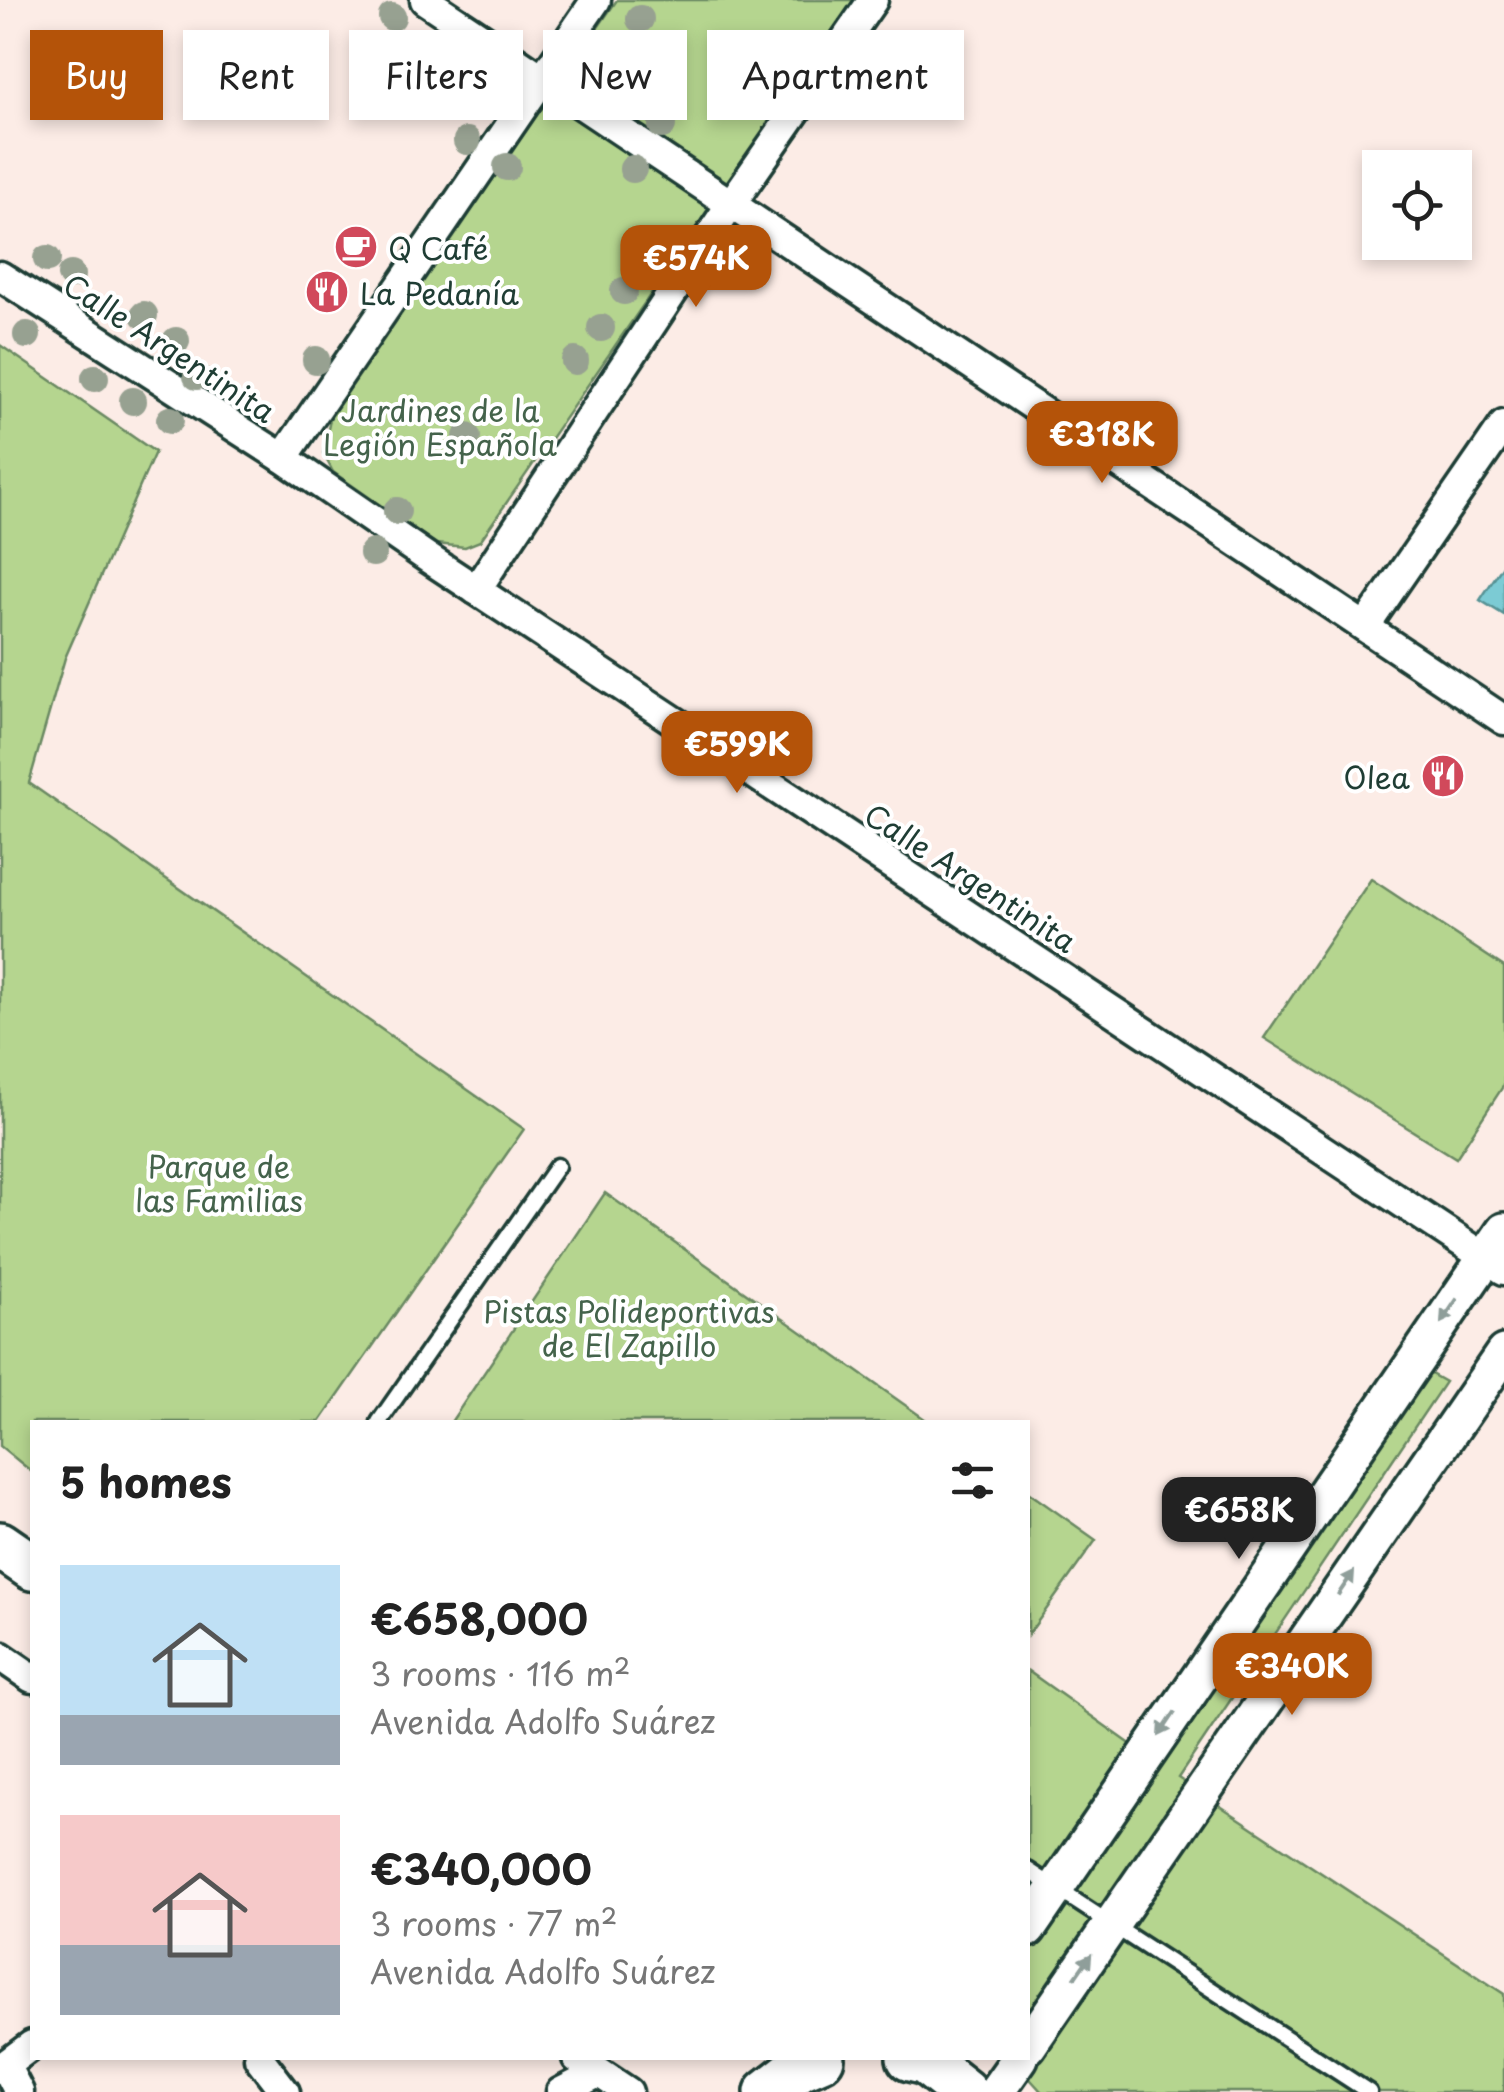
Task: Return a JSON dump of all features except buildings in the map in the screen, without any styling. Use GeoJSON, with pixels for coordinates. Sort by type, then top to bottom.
{"type":"FeatureCollection","features":[{"type":"Feature","properties":{"kind":"main road"},"geometry":{"type":"LineString","coordinates":[[0,1545],[30,1566]]}},
{"type":"Feature","properties":{"kind":"main road"},"geometry":{"type":"LineString","coordinates":[[775,2080],[817,2060]]}},
{"type":"Feature","properties":{"kind":"street"},"geometry":{"type":"LineString","coordinates":[[425,0],[1504,720]]}},
{"type":"Feature","properties":{"kind":"street"},"geometry":{"type":"LineString","coordinates":[[283,458],[596,0]]}},
{"type":"Feature","properties":{"kind":"street"},"geometry":{"type":"LineString","coordinates":[[476,590],[731,204],[872,0]]}},
{"type":"Feature","properties":{"kind":"street","name":"Calle Argentinita"},"geometry":{"type":"LineString","coordinates":[[0,276],[1498,1253]]}},
{"type":"Feature","properties":{"kind":"street"},"geometry":{"type":"LineString","coordinates":[[1365,627],[1504,424]]}},
{"type":"Feature","properties":{"kind":"street"},"geometry":{"type":"LineString","coordinates":[[1030,1921],[1041,1879],[1498,1253]]}},
{"type":"Feature","properties":{"kind":"street"},"geometry":{"type":"LineString","coordinates":[[1030,2043],[1504,1353]]}},
{"type":"Feature","properties":{"kind":"street"},"geometry":{"type":"LineString","coordinates":[[18,2092],[3,2067],[30,2047]]}},
{"type":"Feature","properties":{"kind":"street"},"geometry":{"type":"LineString","coordinates":[[260,2060],[285,2092]]}},
{"type":"Feature","properties":{"kind":"street"},"geometry":{"type":"LineString","coordinates":[[996,2092],[1019,2060]]}},
{"type":"Feature","properties":{"kind":"street"},"geometry":{"type":"LineString","coordinates":[[561,2092],[588,2065],[628,2092]]}},
{"type":"Feature","properties":{"kind":"lane"},"geometry":{"type":"LineString","coordinates":[[379,1420],[557,1166]]}},
{"type":"Feature","properties":{"kind":"lane"},"geometry":{"type":"LineString","coordinates":[[1041,1879],[1369,2092]]}},
{"type":"Feature","properties":{"kind":"green space","name":"Jardines de la Legión Española"},"geometry":{"type":"Polygon","coordinates":[[[617,0],[854,0],[833,30],[707,30],[707,120],[771,120],[480,541],[465,547],[436,544],[333,472],[323,453],[332,410],[543,106],[543,120],[687,120],[687,30],[596,30],[617,0]]]}},
{"type":"Feature","properties":{"kind":"green space","name":"Parque de las Familias"},"geometry":{"type":"Polygon","coordinates":[[[0,345],[155,452],[65,658],[29,783],[524,1129],[321,1420],[30,1420],[30,1470],[0,1446],[0,345]]]}},
{"type":"Feature","properties":{"kind":"green space"},"geometry":{"type":"Polygon","coordinates":[[[1371,879],[1504,967],[1504,1085],[1456,1158],[1264,1038],[1371,879]]]}},
{"type":"Feature","properties":{"kind":"green space","name":"Pistas Polideportivas de El Zapillo"},"geometry":{"type":"Polygon","coordinates":[[[605,1193],[926,1420],[452,1420],[605,1193]]]}},
{"type":"Feature","properties":{"kind":"green space"},"geometry":{"type":"Polygon","coordinates":[[[1424,1370],[1445,1382],[1178,1778],[1504,1994],[1504,2092],[1042,2092],[1013,2060],[1030,2060],[1030,1672],[1160,1765],[1424,1370]]]}},
{"type":"Feature","properties":{"kind":"green space"},"geometry":{"type":"Polygon","coordinates":[[[1030,1493],[1096,1540],[1030,1632],[1030,1493]]]}},
{"type":"Feature","properties":{"kind":"water"},"geometry":{"type":"Polygon","coordinates":[[[1504,564],[1504,615],[1480,600],[1504,564]]]}},
{"type":"Feature","properties":{"kind":"place","name":"Q Café"},"geometry":{"type":"Point","coordinates":[356,247]}},
{"type":"Feature","properties":{"kind":"place","name":"La Pedanía"},"geometry":{"type":"Point","coordinates":[327,292]}},
{"type":"Feature","properties":{"kind":"place","name":"Olea"},"geometry":{"type":"Point","coordinates":[1443,776]}}]}
